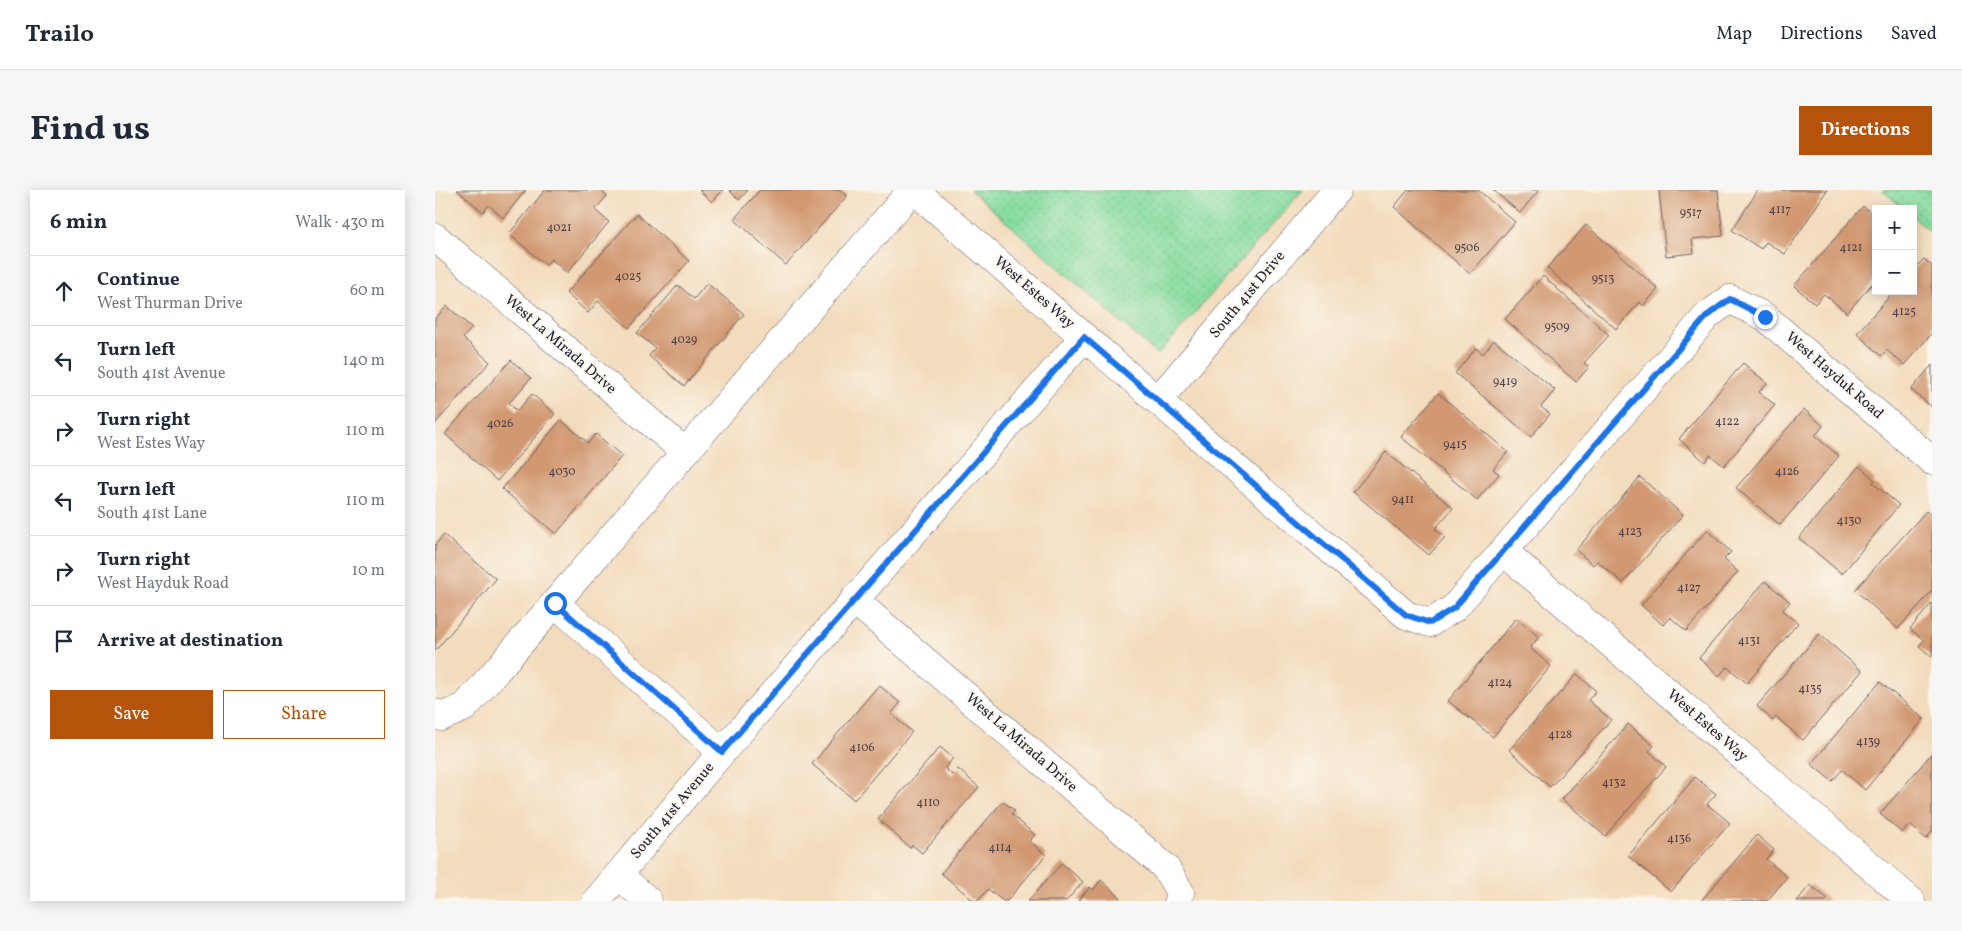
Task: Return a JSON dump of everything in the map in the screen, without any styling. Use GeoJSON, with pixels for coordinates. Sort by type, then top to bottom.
{"type":"FeatureCollection","features":[{"type":"Feature","properties":{"kind":"street","name":"West Estes Way"},"geometry":{"type":"LineString","coordinates":[[913,190],[1159,400],[1406,615],[1430,623],[1454,608],[1503,551],[1911,901]]}},
{"type":"Feature","properties":{"kind":"street"},"geometry":{"type":"LineString","coordinates":[[438,715],[465,707],[913,190]]}},
{"type":"Feature","properties":{"kind":"street","name":"South 41st Drive"},"geometry":{"type":"LineString","coordinates":[[1159,400],[1337,190]]}},
{"type":"Feature","properties":{"kind":"street","name":"West La Mirada Drive"},"geometry":{"type":"LineString","coordinates":[[435,237],[685,452]]}},
{"type":"Feature","properties":{"kind":"street","name":"West Hayduk Road"},"geometry":{"type":"LineString","coordinates":[[1503,551],[1708,315],[1730,299],[1765,317],[1932,461]]}},
{"type":"Feature","properties":{"kind":"street","name":"South 41st Avenue"},"geometry":{"type":"LineString","coordinates":[[596,901],[722,752],[1084,337]]}},
{"type":"Feature","properties":{"kind":"street","name":"West La Mirada Drive"},"geometry":{"type":"LineString","coordinates":[[854,600],[1165,867],[1179,897]]}},
{"type":"Feature","properties":{"kind":"street"},"geometry":{"type":"LineString","coordinates":[[555,603],[722,752]]}},
{"type":"Feature","properties":{"kind":"street"},"geometry":{"type":"LineString","coordinates":[[619,875],[648,901]]}},
{"type":"Feature","properties":{"kind":"green space"},"geometry":{"type":"Polygon","coordinates":[[[970,190],[1303,190],[1158,355],[970,190]]]}},
{"type":"Feature","properties":{"kind":"green space"},"geometry":{"type":"Polygon","coordinates":[[[1882,190],[1932,190],[1932,233],[1917,220],[1917,205],[1899,205],[1882,190]]]}},
{"type":"Feature","properties":{"kind":"building"},"geometry":{"type":"Polygon","coordinates":[[[457,190],[526,190],[503,218],[489,205],[483,212],[457,190]]]}},
{"type":"Feature","properties":{"kind":"building"},"geometry":{"type":"Polygon","coordinates":[[[545,190],[600,190],[607,196],[595,210],[609,222],[567,273],[551,259],[546,265],[509,234],[545,190]]]}},
{"type":"Feature","properties":{"kind":"building"},"geometry":{"type":"Polygon","coordinates":[[[699,190],[723,190],[712,202],[699,190]]]}},
{"type":"Feature","properties":{"kind":"building"},"geometry":{"type":"Polygon","coordinates":[[[729,190],[748,190],[739,200],[729,190]]]}},
{"type":"Feature","properties":{"kind":"building"},"geometry":{"type":"Polygon","coordinates":[[[760,190],[840,190],[847,196],[786,265],[734,219],[760,190]]]}},
{"type":"Feature","properties":{"kind":"building"},"geometry":{"type":"Polygon","coordinates":[[[1408,190],[1478,190],[1515,222],[1470,274],[1394,207],[1408,190]]]}},
{"type":"Feature","properties":{"kind":"building"},"geometry":{"type":"Polygon","coordinates":[[[1493,190],[1539,190],[1520,213],[1493,190]]]}},
{"type":"Feature","properties":{"kind":"building"},"geometry":{"type":"Polygon","coordinates":[[[1659,190],[1718,190],[1723,236],[1692,239],[1694,253],[1666,256],[1659,190]]]}},
{"type":"Feature","properties":{"kind":"building"},"geometry":{"type":"Polygon","coordinates":[[[1758,190],[1827,190],[1785,254],[1766,242],[1761,249],[1732,230],[1758,190]]]}},
{"type":"Feature","properties":{"kind":"building"},"geometry":{"type":"Polygon","coordinates":[[[1863,206],[1872,214],[1872,284],[1847,313],[1824,294],[1815,304],[1794,286],[1863,206]]]}},
{"type":"Feature","properties":{"kind":"building"},"geometry":{"type":"Polygon","coordinates":[[[637,214],[689,261],[629,328],[598,301],[588,313],[566,293],[637,214]]]}},
{"type":"Feature","properties":{"kind":"building"},"geometry":{"type":"Polygon","coordinates":[[[1586,225],[1658,289],[1643,306],[1640,302],[1616,329],[1547,268],[1586,225]]]}},
{"type":"Feature","properties":{"kind":"building"},"geometry":{"type":"Polygon","coordinates":[[[1924,259],[1932,266],[1932,333],[1904,365],[1887,350],[1881,356],[1857,333],[1890,295],[1917,295],[1917,266],[1924,259]]]}},
{"type":"Feature","properties":{"kind":"building"},"geometry":{"type":"Polygon","coordinates":[[[1543,276],[1609,335],[1584,363],[1589,367],[1576,382],[1505,319],[1543,276]]]}},
{"type":"Feature","properties":{"kind":"building"},"geometry":{"type":"Polygon","coordinates":[[[707,283],[744,314],[684,386],[649,356],[655,348],[637,333],[678,285],[694,299],[707,283]]]}},
{"type":"Feature","properties":{"kind":"building"},"geometry":{"type":"Polygon","coordinates":[[[447,306],[472,328],[463,338],[490,362],[435,424],[435,319],[447,306]]]}},
{"type":"Feature","properties":{"kind":"building"},"geometry":{"type":"Polygon","coordinates":[[[1494,340],[1555,390],[1541,407],[1550,414],[1531,437],[1455,373],[1476,348],[1483,354],[1494,340]]]}},
{"type":"Feature","properties":{"kind":"building"},"geometry":{"type":"Polygon","coordinates":[[[511,360],[531,378],[509,403],[517,411],[532,394],[555,414],[497,481],[445,434],[511,360]]]}},
{"type":"Feature","properties":{"kind":"building"},"geometry":{"type":"Polygon","coordinates":[[[1743,363],[1767,383],[1759,392],[1775,405],[1724,466],[1710,455],[1705,462],[1679,439],[1743,363]]]}},
{"type":"Feature","properties":{"kind":"building"},"geometry":{"type":"Polygon","coordinates":[[[1932,365],[1932,407],[1911,390],[1932,365]]]}},
{"type":"Feature","properties":{"kind":"building"},"geometry":{"type":"Polygon","coordinates":[[[1438,393],[1508,452],[1493,469],[1499,474],[1477,500],[1401,437],[1438,393]]]}},
{"type":"Feature","properties":{"kind":"building"},"geometry":{"type":"Polygon","coordinates":[[[1804,409],[1823,426],[1815,436],[1839,456],[1780,525],[1736,488],[1804,409]]]}},
{"type":"Feature","properties":{"kind":"building"},"geometry":{"type":"Polygon","coordinates":[[[561,420],[588,443],[596,434],[622,456],[556,534],[502,489],[561,420]]]}},
{"type":"Feature","properties":{"kind":"building"},"geometry":{"type":"Polygon","coordinates":[[[1386,452],[1453,508],[1435,529],[1445,537],[1429,555],[1353,492],[1386,452]]]}},
{"type":"Feature","properties":{"kind":"building"},"geometry":{"type":"Polygon","coordinates":[[[1859,466],[1875,480],[1873,483],[1899,505],[1842,574],[1799,538],[1859,466]]]}},
{"type":"Feature","properties":{"kind":"building"},"geometry":{"type":"Polygon","coordinates":[[[1640,477],[1683,515],[1623,583],[1597,561],[1593,565],[1576,550],[1640,477]]]}},
{"type":"Feature","properties":{"kind":"building"},"geometry":{"type":"Polygon","coordinates":[[[1926,511],[1932,516],[1932,591],[1898,629],[1855,590],[1926,511]]]}},
{"type":"Feature","properties":{"kind":"building"},"geometry":{"type":"Polygon","coordinates":[[[1707,530],[1731,552],[1724,559],[1738,572],[1686,631],[1670,617],[1663,625],[1641,605],[1707,530]]]}},
{"type":"Feature","properties":{"kind":"building"},"geometry":{"type":"Polygon","coordinates":[[[444,535],[496,579],[435,651],[435,545],[444,535]]]}},
{"type":"Feature","properties":{"kind":"building"},"geometry":{"type":"Polygon","coordinates":[[[1765,581],[1790,602],[1783,610],[1798,623],[1747,683],[1727,667],[1719,676],[1699,658],[1765,581]]]}},
{"type":"Feature","properties":{"kind":"building"},"geometry":{"type":"Polygon","coordinates":[[[1932,603],[1932,657],[1919,646],[1924,640],[1910,629],[1932,603]]]}},
{"type":"Feature","properties":{"kind":"building"},"geometry":{"type":"Polygon","coordinates":[[[1516,618],[1539,637],[1530,648],[1551,666],[1493,737],[1448,701],[1516,618]]]}},
{"type":"Feature","properties":{"kind":"building"},"geometry":{"type":"Polygon","coordinates":[[[1819,634],[1862,671],[1803,740],[1776,717],[1773,721],[1757,706],[1819,634]]]}},
{"type":"Feature","properties":{"kind":"building"},"geometry":{"type":"Polygon","coordinates":[[[1577,674],[1596,691],[1588,700],[1611,720],[1550,787],[1509,750],[1577,674]]]}},
{"type":"Feature","properties":{"kind":"building"},"geometry":{"type":"Polygon","coordinates":[[[1880,682],[1924,719],[1865,790],[1842,770],[1832,781],[1811,764],[1880,682]]]}},
{"type":"Feature","properties":{"kind":"building"},"geometry":{"type":"Polygon","coordinates":[[[879,685],[900,703],[891,714],[912,732],[854,800],[812,764],[879,685]]]}},
{"type":"Feature","properties":{"kind":"building"},"geometry":{"type":"Polygon","coordinates":[[[1628,724],[1654,746],[1649,751],[1666,767],[1605,836],[1562,799],[1628,724]]]}},
{"type":"Feature","properties":{"kind":"building"},"geometry":{"type":"Polygon","coordinates":[[[940,747],[953,758],[945,768],[952,775],[958,769],[979,787],[922,853],[912,845],[910,848],[878,819],[940,747]]]}},
{"type":"Feature","properties":{"kind":"building"},"geometry":{"type":"Polygon","coordinates":[[[1932,753],[1932,832],[1926,839],[1909,824],[1902,833],[1880,814],[1932,753]]]}},
{"type":"Feature","properties":{"kind":"building"},"geometry":{"type":"Polygon","coordinates":[[[1695,777],[1716,794],[1707,804],[1730,823],[1671,892],[1628,856],[1695,777]]]}},
{"type":"Feature","properties":{"kind":"building"},"geometry":{"type":"Polygon","coordinates":[[[1003,801],[1015,811],[1011,814],[1035,835],[1029,841],[1046,855],[1007,901],[1003,901],[988,889],[978,901],[974,901],[941,873],[1003,801]]]}},
{"type":"Feature","properties":{"kind":"building"},"geometry":{"type":"Polygon","coordinates":[[[1757,835],[1774,850],[1766,859],[1787,877],[1767,901],[1701,901],[1757,835]]]}},
{"type":"Feature","properties":{"kind":"building"},"geometry":{"type":"Polygon","coordinates":[[[1062,863],[1083,882],[1066,901],[1028,901],[1062,863]]]}},
{"type":"Feature","properties":{"kind":"building"},"geometry":{"type":"Polygon","coordinates":[[[1101,880],[1120,897],[1117,901],[1078,901],[1090,887],[1093,890],[1101,880]]]}},
{"type":"Feature","properties":{"kind":"building"},"geometry":{"type":"Polygon","coordinates":[[[1810,885],[1828,899],[1826,901],[1797,901],[1810,885]]]}},
{"type":"Feature","properties":{"kind":"route"},"geometry":{"type":"LineString","coordinates":[[555,603],[722,752],[1084,337],[1406,615],[1430,623],[1454,608],[1708,315],[1730,299],[1765,317]]}}]}
